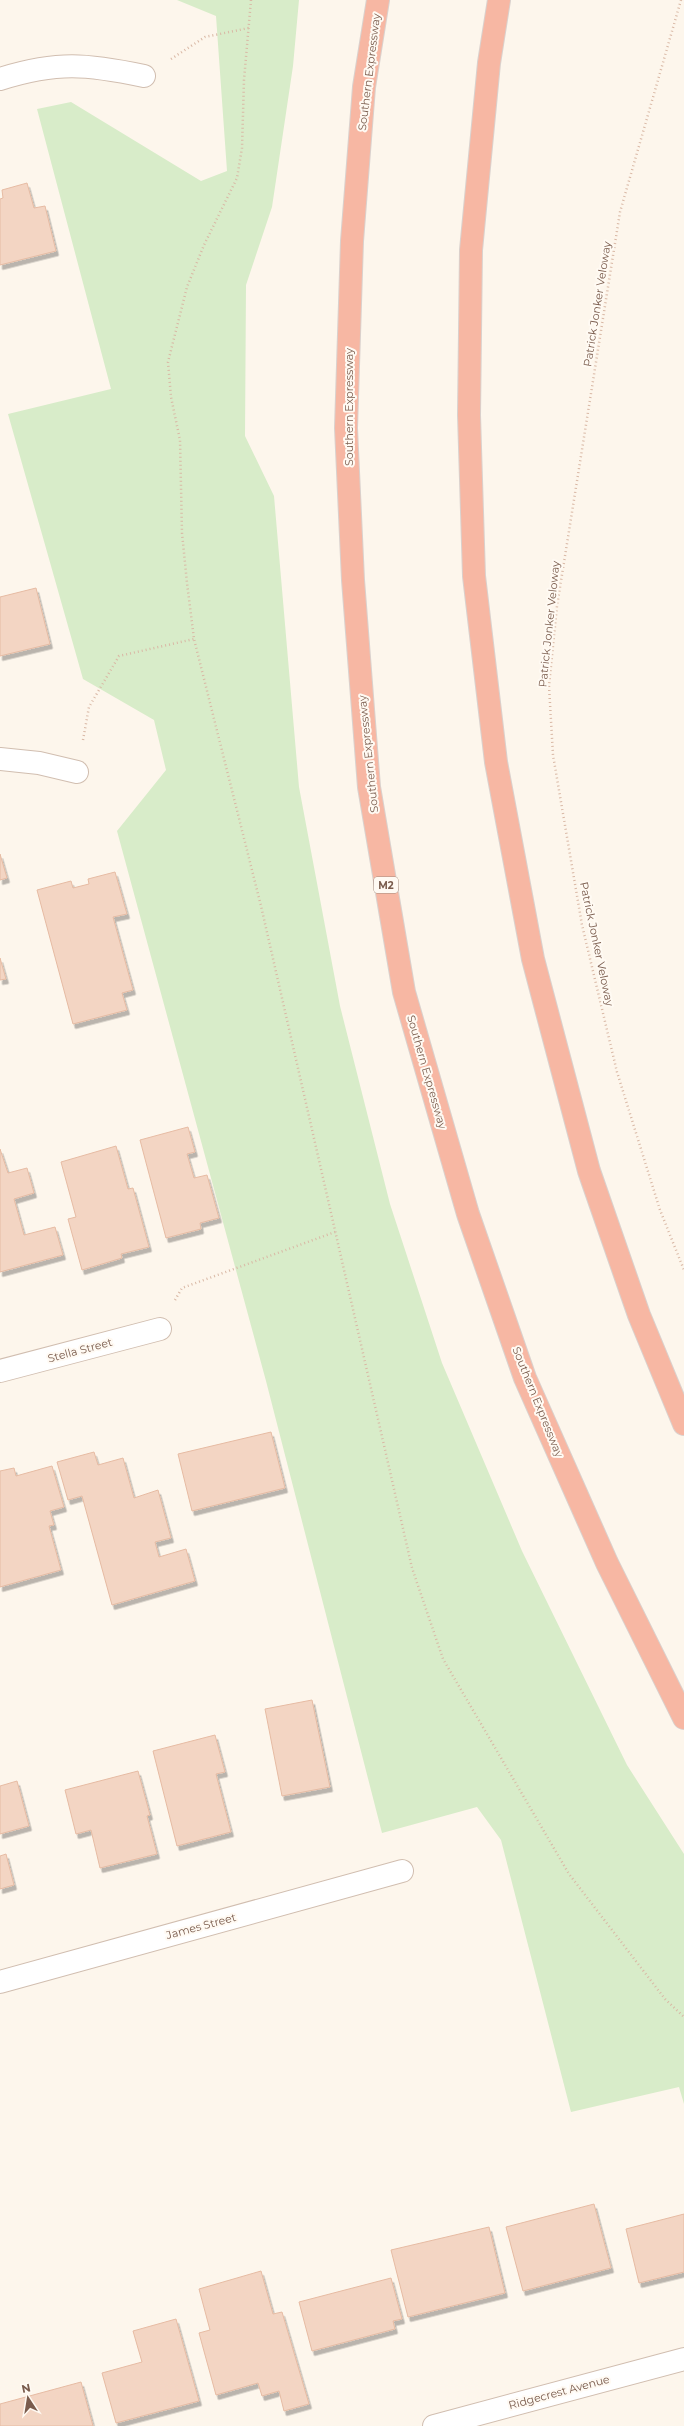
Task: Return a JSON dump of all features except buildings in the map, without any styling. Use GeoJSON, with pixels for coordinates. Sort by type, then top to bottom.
{"type":"FeatureCollection","features":[{"type":"Feature","properties":{"kind":"highway","name":"Southern Expressway"},"geometry":{"type":"LineString","coordinates":[[378,0],[364,87],[353,233],[346,428],[353,580],[369,787],[404,992],[468,1214],[526,1378],[607,1563],[684,1718]]}},
{"type":"Feature","properties":{"kind":"highway"},"geometry":{"type":"LineString","coordinates":[[499,0],[489,63],[471,250],[469,415],[474,576],[496,762],[534,959],[589,1171],[639,1315],[684,1424]]}},
{"type":"Feature","properties":{"kind":"street"},"geometry":{"type":"LineString","coordinates":[[0,80],[25,71],[69,65],[96,66],[144,76]]}},
{"type":"Feature","properties":{"kind":"street"},"geometry":{"type":"LineString","coordinates":[[0,759],[39,763],[76,772]]}},
{"type":"Feature","properties":{"kind":"street","name":"Stella Street"},"geometry":{"type":"LineString","coordinates":[[0,1371],[160,1329]]}},
{"type":"Feature","properties":{"kind":"street","name":"James Street"},"geometry":{"type":"LineString","coordinates":[[0,1982],[402,1871]]}},
{"type":"Feature","properties":{"kind":"street","name":"Ridgecrest Avenue"},"geometry":{"type":"LineString","coordinates":[[434,2426],[684,2358]]}},
{"type":"Feature","properties":{"kind":"path"},"geometry":{"type":"LineString","coordinates":[[251,0],[244,80],[242,148],[237,178],[204,245],[187,287],[168,362],[171,398],[180,440],[182,533],[194,639],[261,906],[412,1568],[443,1659],[569,1874],[665,1999],[684,2017]]}},
{"type":"Feature","properties":{"kind":"path","name":"Patrick Jonker Veloway"},"geometry":{"type":"LineString","coordinates":[[681,0],[620,212],[557,606],[549,686],[553,755],[582,925],[617,1072],[660,1210],[684,1270]]}},
{"type":"Feature","properties":{"kind":"path"},"geometry":{"type":"LineString","coordinates":[[144,76],[205,37],[249,28]]}},
{"type":"Feature","properties":{"kind":"path"},"geometry":{"type":"LineString","coordinates":[[76,772],[89,707],[119,656],[194,639]]}},
{"type":"Feature","properties":{"kind":"path"},"geometry":{"type":"LineString","coordinates":[[160,1329],[182,1288],[335,1232]]}},
{"type":"Feature","properties":{"kind":"green space"},"geometry":{"type":"Polygon","coordinates":[[[177,0],[299,0],[293,66],[272,207],[246,285],[245,436],[274,496],[299,787],[340,1006],[390,1204],[442,1363],[522,1551],[627,1765],[684,1854],[684,2104],[679,2087],[571,2112],[501,1840],[477,1807],[382,1833],[266,1381],[117,831],[166,770],[154,720],[83,679],[8,414],[111,389],[37,109],[71,102],[201,181],[227,171],[216,16],[177,0]]]}}]}
